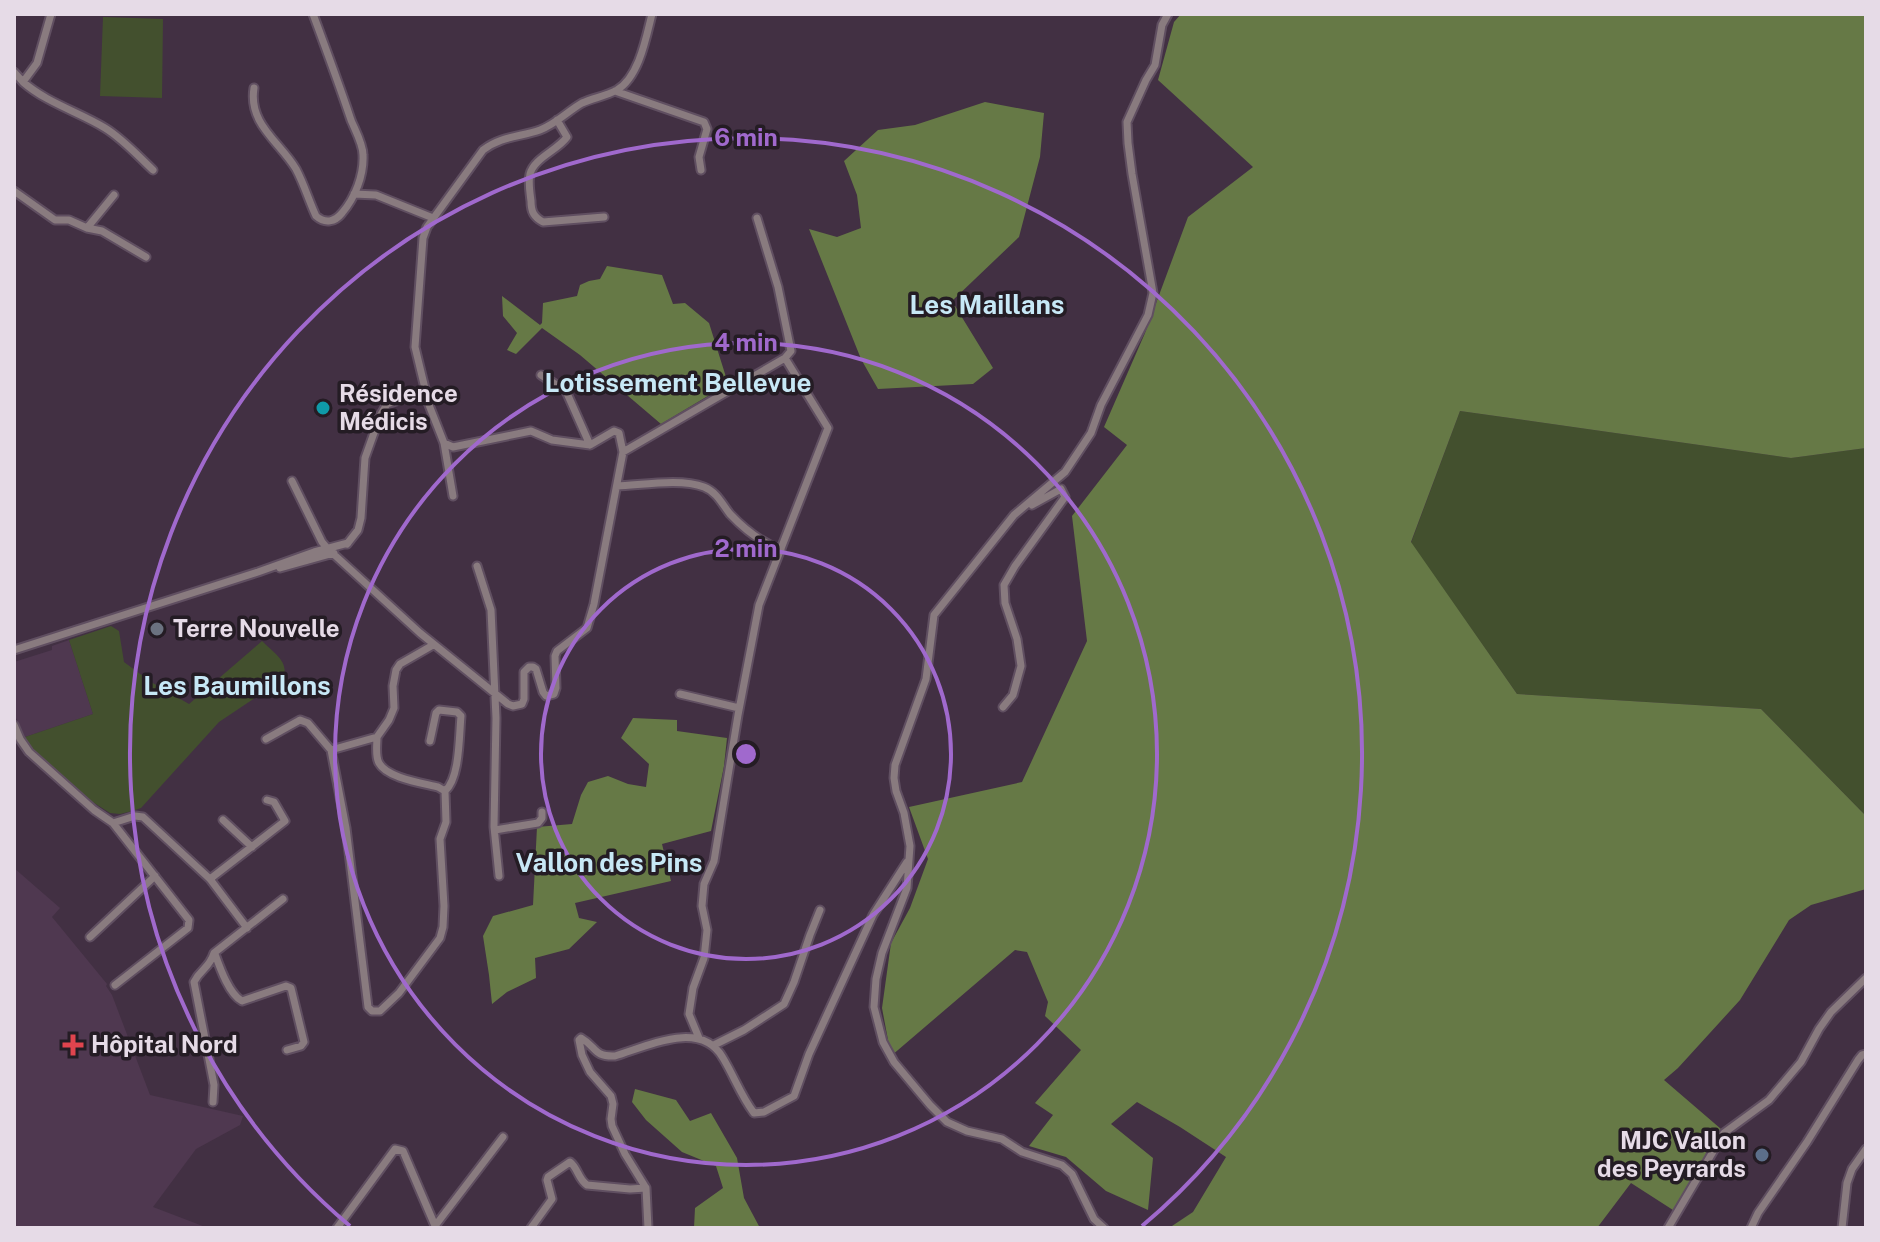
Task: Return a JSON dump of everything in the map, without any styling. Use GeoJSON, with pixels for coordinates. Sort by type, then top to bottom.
{"type":"FeatureCollection","features":[{"type":"Feature","properties":{"kind":"street"},"geometry":{"type":"LineString","coordinates":[[23,82],[37,63],[51,14]]}},
{"type":"Feature","properties":{"kind":"street"},"geometry":{"type":"LineString","coordinates":[[254,88],[252,100],[259,122],[296,169],[316,216],[320,220],[335,219],[354,194],[364,154],[313,14]]}},
{"type":"Feature","properties":{"kind":"street"},"geometry":{"type":"LineString","coordinates":[[453,496],[444,443],[429,405],[415,347],[423,238],[433,218],[483,150],[492,143],[541,129],[585,102],[615,91],[634,73],[652,14]]}},
{"type":"Feature","properties":{"kind":"street"},"geometry":{"type":"LineString","coordinates":[[1104,1228],[1094,1219],[1072,1174],[1062,1165],[1022,1152],[1002,1139],[967,1131],[947,1122],[894,1062],[883,1042],[874,1007],[882,953],[907,888],[910,846],[896,791],[895,765],[926,679],[934,615],[1014,515],[1065,472],[1091,433],[1101,405],[1148,315],[1153,293],[1132,174],[1127,122],[1155,65],[1162,25],[1168,14]]}},
{"type":"Feature","properties":{"kind":"street"},"geometry":{"type":"LineString","coordinates":[[14,72],[43,96],[105,128],[153,170]]}},
{"type":"Feature","properties":{"kind":"street"},"geometry":{"type":"LineString","coordinates":[[615,91],[704,122],[707,129],[699,157],[701,170]]}},
{"type":"Feature","properties":{"kind":"street"},"geometry":{"type":"LineString","coordinates":[[557,120],[567,137],[530,172],[531,209],[535,218],[543,222],[604,217]]}},
{"type":"Feature","properties":{"kind":"street"},"geometry":{"type":"LineString","coordinates":[[14,191],[55,220],[69,220],[102,231],[146,257]]}},
{"type":"Feature","properties":{"kind":"street"},"geometry":{"type":"LineString","coordinates":[[354,194],[376,195],[433,218]]}},
{"type":"Feature","properties":{"kind":"street"},"geometry":{"type":"LineString","coordinates":[[87,228],[114,195]]}},
{"type":"Feature","properties":{"kind":"street"},"geometry":{"type":"LineString","coordinates":[[623,452],[785,358],[791,351],[778,287],[757,218]]}},
{"type":"Feature","properties":{"kind":"street"},"geometry":{"type":"LineString","coordinates":[[699,1038],[689,1014],[693,988],[704,958],[707,930],[702,906],[704,884],[714,861],[759,605],[828,428],[785,358]]}},
{"type":"Feature","properties":{"kind":"street"},"geometry":{"type":"LineString","coordinates":[[541,375],[566,391],[590,445]]}},
{"type":"Feature","properties":{"kind":"street"},"geometry":{"type":"LineString","coordinates":[[14,650],[348,543],[358,530],[365,458],[380,416],[387,404],[425,391]]}},
{"type":"Feature","properties":{"kind":"street"},"geometry":{"type":"LineString","coordinates":[[292,481],[322,542],[433,645],[513,706],[522,704],[524,699],[526,669],[533,667],[546,696],[554,694],[557,651],[587,628],[594,604],[623,452],[621,436],[614,431],[590,445],[552,440],[531,431],[453,447],[444,443]]}},
{"type":"Feature","properties":{"kind":"street"},"geometry":{"type":"LineString","coordinates":[[617,486],[690,483],[707,488],[752,536],[781,550]]}},
{"type":"Feature","properties":{"kind":"street"},"geometry":{"type":"LineString","coordinates":[[1003,707],[1013,695],[1021,666],[1017,639],[1005,603],[1004,585],[1065,497],[1061,489],[1038,500],[1007,524]]}},
{"type":"Feature","properties":{"kind":"street"},"geometry":{"type":"LineString","coordinates":[[477,566],[491,610],[496,718],[495,830],[499,876]]}},
{"type":"Feature","properties":{"kind":"street"},"geometry":{"type":"LineString","coordinates":[[416,654],[420,633]]}},
{"type":"Feature","properties":{"kind":"street"},"geometry":{"type":"LineString","coordinates":[[433,645],[400,664],[396,670],[394,708],[377,737],[377,755],[387,772],[445,791]]}},
{"type":"Feature","properties":{"kind":"street"},"geometry":{"type":"LineString","coordinates":[[680,694],[739,708]]}},
{"type":"Feature","properties":{"kind":"street"},"geometry":{"type":"LineString","coordinates":[[266,739],[300,720],[308,723],[331,750],[348,841],[368,1007],[372,1011],[380,1011],[399,993],[440,938],[443,927],[440,839],[446,822],[445,791],[452,784],[458,753],[461,716],[457,712],[439,710],[430,741]]}},
{"type":"Feature","properties":{"kind":"street"},"geometry":{"type":"LineString","coordinates":[[14,725],[29,752],[113,823],[189,920],[188,928],[115,985]]}},
{"type":"Feature","properties":{"kind":"street"},"geometry":{"type":"LineString","coordinates":[[331,750],[377,737]]}},
{"type":"Feature","properties":{"kind":"street"},"geometry":{"type":"LineString","coordinates":[[210,879],[285,821],[274,802],[267,800]]}},
{"type":"Feature","properties":{"kind":"street"},"geometry":{"type":"LineString","coordinates":[[495,830],[538,823],[542,812]]}},
{"type":"Feature","properties":{"kind":"street"},"geometry":{"type":"LineString","coordinates":[[113,823],[135,816],[143,817],[210,879],[247,928]]}},
{"type":"Feature","properties":{"kind":"street"},"geometry":{"type":"LineString","coordinates":[[223,820],[252,847]]}},
{"type":"Feature","properties":{"kind":"street"},"geometry":{"type":"LineString","coordinates":[[648,1228],[646,1188],[612,1126],[611,1096],[590,1072],[579,1040],[585,1040],[596,1053],[615,1056],[673,1039],[699,1038],[714,1045],[723,1057],[754,1113],[764,1112],[794,1096],[809,1054],[873,915],[909,859]]}},
{"type":"Feature","properties":{"kind":"street"},"geometry":{"type":"LineString","coordinates":[[90,937],[155,876]]}},
{"type":"Feature","properties":{"kind":"street"},"geometry":{"type":"LineString","coordinates":[[213,1102],[214,1085],[194,982],[197,974],[211,963],[214,953],[283,899]]}},
{"type":"Feature","properties":{"kind":"street"},"geometry":{"type":"LineString","coordinates":[[714,1045],[784,1004],[820,910]]}},
{"type":"Feature","properties":{"kind":"street"},"geometry":{"type":"LineString","coordinates":[[214,953],[225,980],[236,998],[242,1001],[286,986],[291,988],[304,1042],[287,1050]]}},
{"type":"Feature","properties":{"kind":"street"},"geometry":{"type":"LineString","coordinates":[[1668,1228],[1724,1133],[1769,1100],[1801,1062],[1831,1012],[1866,978]]}},
{"type":"Feature","properties":{"kind":"street"},"geometry":{"type":"LineString","coordinates":[[1751,1228],[1858,1060],[1866,1054]]}},
{"type":"Feature","properties":{"kind":"street"},"geometry":{"type":"LineString","coordinates":[[425,1228],[434,1224],[503,1137]]}},
{"type":"Feature","properties":{"kind":"street"},"geometry":{"type":"LineString","coordinates":[[337,1228],[395,1149],[403,1151],[434,1224]]}},
{"type":"Feature","properties":{"kind":"street"},"geometry":{"type":"LineString","coordinates":[[1842,1228],[1847,1183],[1852,1169],[1866,1149]]}},
{"type":"Feature","properties":{"kind":"street"},"geometry":{"type":"LineString","coordinates":[[531,1228],[552,1199],[548,1177],[570,1162],[581,1181],[587,1185],[646,1188]]}},
{"type":"Feature","properties":{"kind":"shaded area"},"geometry":{"type":"Polygon","coordinates":[[[69,640],[93,714],[25,737],[14,714],[14,662],[52,650],[52,646],[69,640]]]}},
{"type":"Feature","properties":{"kind":"shaded area","name":"Hôpital Nord"},"geometry":{"type":"Polygon","coordinates":[[[14,868],[60,908],[52,917],[107,984],[150,1095],[243,1116],[240,1125],[196,1149],[153,1207],[208,1228],[14,1228],[14,868]]]}},
{"type":"Feature","properties":{"kind":"green space"},"geometry":{"type":"Polygon","coordinates":[[[1181,14],[1866,14],[1866,448],[1791,458],[1460,411],[1411,542],[1517,694],[1761,709],[1866,816],[1866,889],[1811,905],[1789,920],[1740,1000],[1664,1080],[1721,1129],[1673,1210],[1631,1183],[1597,1228],[1169,1228],[1193,1212],[1226,1157],[1180,1127],[1137,1102],[1111,1124],[1153,1158],[1148,1210],[1106,1191],[1066,1157],[1029,1146],[1053,1115],[1035,1103],[1081,1050],[1045,1016],[1048,1002],[1027,952],[1015,950],[891,1056],[882,1008],[891,943],[910,908],[928,859],[909,807],[1022,782],[1087,641],[1072,516],[1127,445],[1104,427],[1145,333],[1188,217],[1253,167],[1158,80],[1174,22],[1181,14]]]}},
{"type":"Feature","properties":{"kind":"green space"},"geometry":{"type":"Polygon","coordinates":[[[103,17],[163,19],[162,98],[100,96],[103,17]]]}},
{"type":"Feature","properties":{"kind":"green space"},"geometry":{"type":"Polygon","coordinates":[[[985,102],[1044,113],[1040,157],[1019,237],[952,301],[993,368],[973,384],[878,389],[861,359],[809,229],[837,237],[861,228],[857,195],[844,161],[878,130],[915,125],[985,102]]]}},
{"type":"Feature","properties":{"kind":"green space"},"geometry":{"type":"Polygon","coordinates":[[[607,266],[662,275],[673,304],[685,303],[709,323],[726,377],[723,387],[661,424],[580,355],[542,328],[516,354],[507,350],[517,333],[503,316],[502,296],[540,325],[543,303],[577,296],[580,285],[600,279],[607,266]]]}},
{"type":"Feature","properties":{"kind":"green space"},"geometry":{"type":"Polygon","coordinates":[[[1460,411],[1791,458],[1866,448],[1866,816],[1761,709],[1517,694],[1411,543],[1460,411]]]}},
{"type":"Feature","properties":{"kind":"green space"},"geometry":{"type":"Polygon","coordinates":[[[111,626],[119,631],[124,662],[189,704],[262,641],[280,658],[285,673],[283,679],[219,722],[141,808],[120,814],[110,813],[91,801],[30,746],[25,737],[93,714],[69,640],[111,626]]]}},
{"type":"Feature","properties":{"kind":"green space"},"geometry":{"type":"Polygon","coordinates":[[[633,718],[677,720],[677,731],[727,738],[711,831],[662,844],[671,881],[575,903],[579,918],[597,922],[569,949],[535,958],[536,978],[507,992],[492,1004],[483,936],[493,916],[533,905],[537,827],[572,824],[588,782],[608,776],[646,787],[649,764],[621,738],[633,718]]]}},
{"type":"Feature","properties":{"kind":"green space"},"geometry":{"type":"Polygon","coordinates":[[[635,1089],[676,1100],[690,1121],[711,1113],[737,1158],[744,1198],[760,1228],[694,1228],[695,1208],[723,1188],[716,1166],[682,1152],[646,1120],[632,1102],[635,1089]]]}},
{"type":"Feature","properties":{"kind":"place","name":"Résidence Médicis"},"geometry":{"type":"Point","coordinates":[323,408]}},
{"type":"Feature","properties":{"kind":"place","name":"Terre Nouvelle"},"geometry":{"type":"Point","coordinates":[157,629]}},
{"type":"Feature","properties":{"kind":"place","name":"Hôpital Nord"},"geometry":{"type":"Point","coordinates":[73,1045]}},
{"type":"Feature","properties":{"kind":"place","name":"MJC Vallon des Peyrards"},"geometry":{"type":"Point","coordinates":[1762,1155]}},
{"type":"Feature","properties":{"kind":"district","name":"Les Maillans"},"geometry":{"type":"Point","coordinates":[987,305]}},
{"type":"Feature","properties":{"kind":"district","name":"Lotissement Bellevue"},"geometry":{"type":"Point","coordinates":[678,383]}},
{"type":"Feature","properties":{"kind":"district","name":"Les Baumillons"},"geometry":{"type":"Point","coordinates":[237,686]}},
{"type":"Feature","properties":{"kind":"district","name":"Vallon des Pins"},"geometry":{"type":"Point","coordinates":[609,863]}}]}
